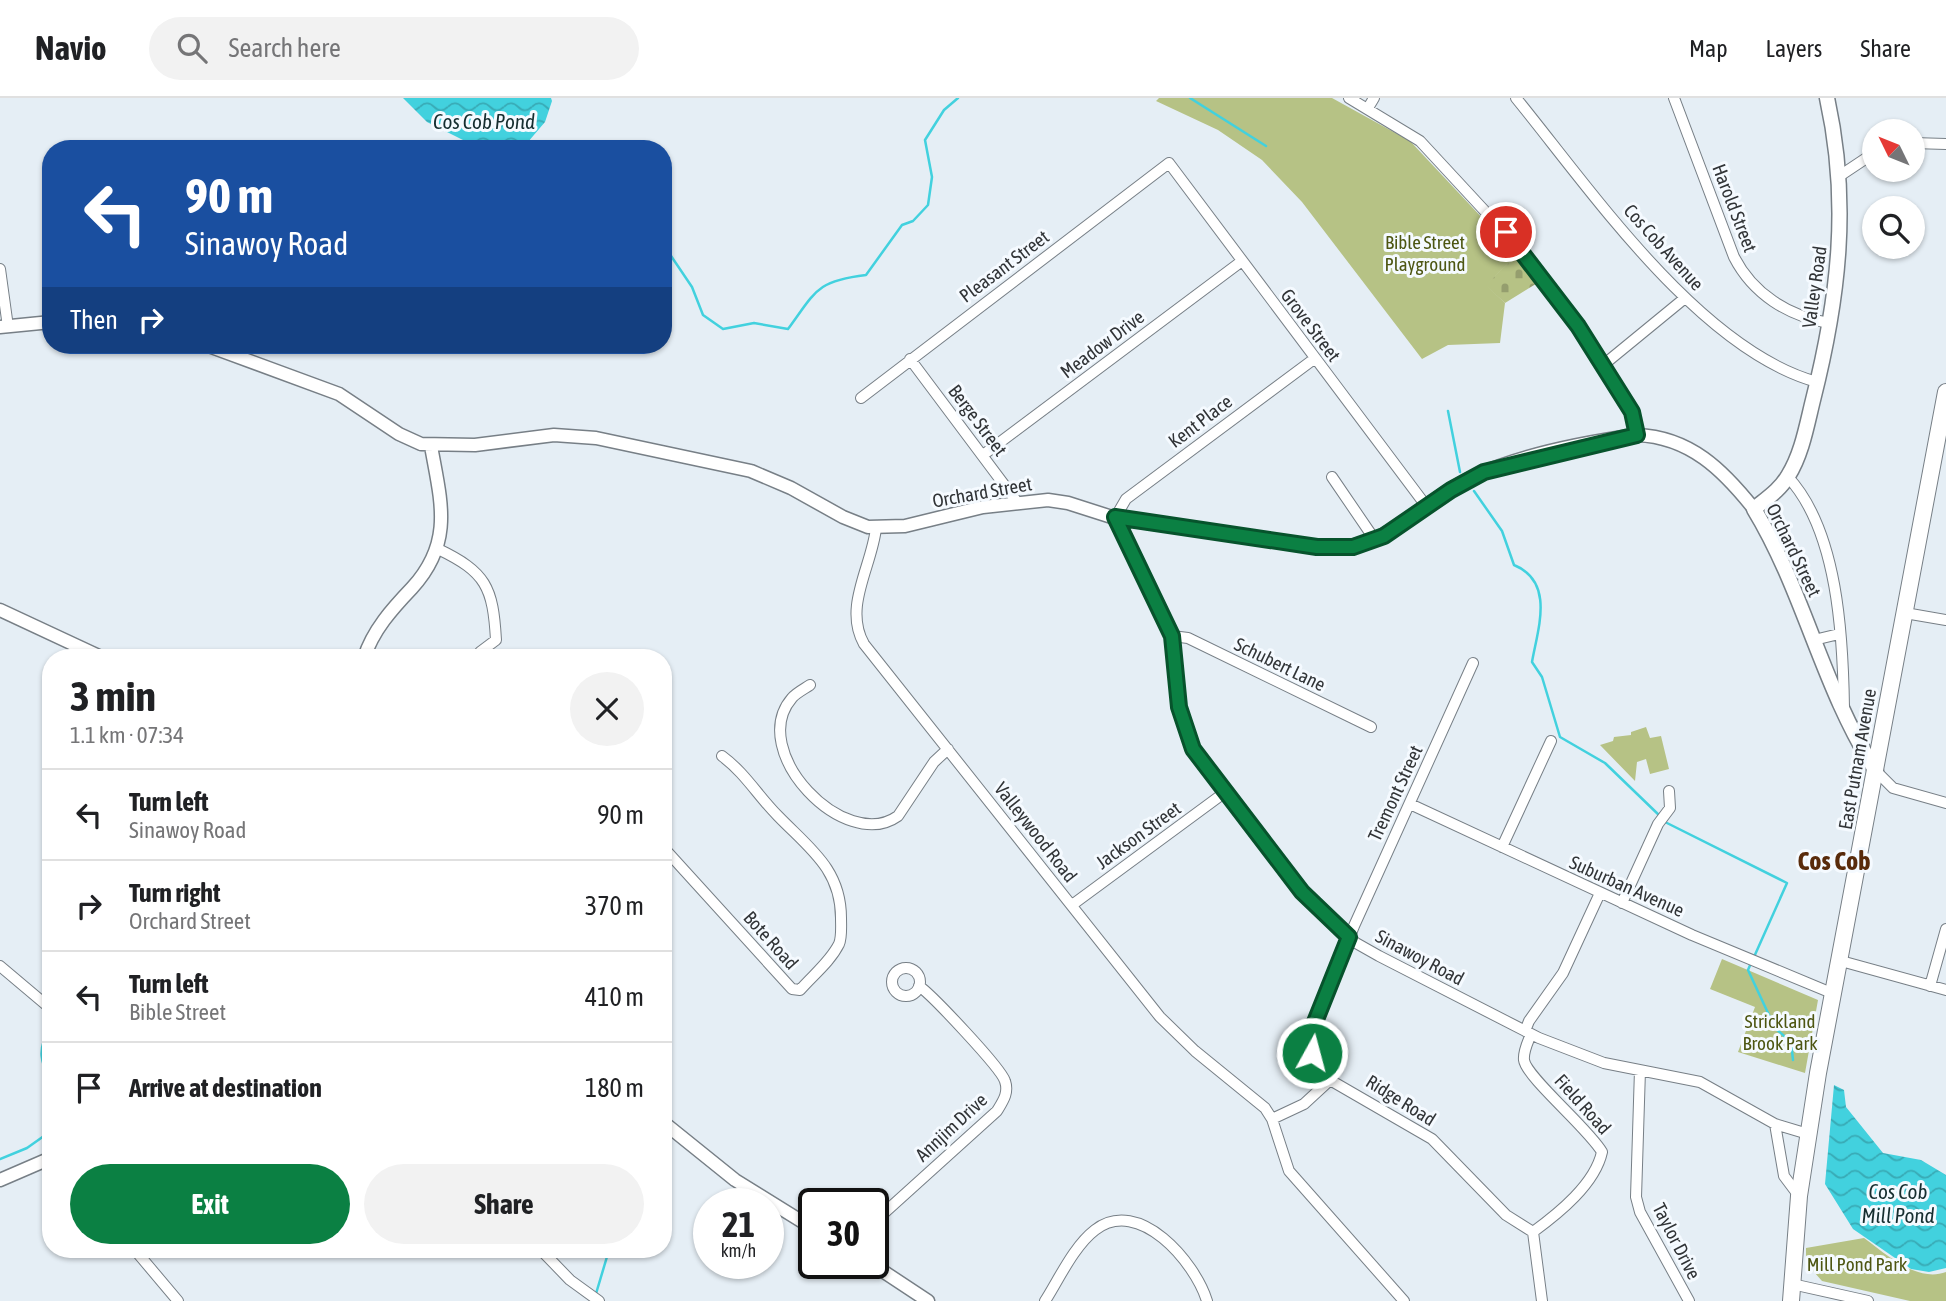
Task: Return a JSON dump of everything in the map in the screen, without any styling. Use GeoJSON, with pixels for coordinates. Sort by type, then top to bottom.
{"type":"FeatureCollection","features":[{"type":"Feature","properties":{"kind":"main road","name":"Valley Road"},"geometry":{"type":"LineString","coordinates":[[1754,509],[1788,477],[1817,382],[1829,323],[1839,252],[1841,175],[1827,98]]}},
{"type":"Feature","properties":{"kind":"main road","name":"East Putnam Avenue"},"geometry":{"type":"LineString","coordinates":[[1791,1301],[1799,1196],[1808,1134],[1946,392]]}},
{"type":"Feature","properties":{"kind":"main road","name":"Orchard Street"},"geometry":{"type":"LineString","coordinates":[[1754,509],[1844,709],[1876,771]]}},
{"type":"Feature","properties":{"kind":"street"},"geometry":{"type":"LineString","coordinates":[[1349,98],[1413,135],[1476,199],[1550,286],[1632,412],[1637,435]]}},
{"type":"Feature","properties":{"kind":"street"},"geometry":{"type":"LineString","coordinates":[[1368,108],[1374,98]]}},
{"type":"Feature","properties":{"kind":"street","name":"Cos Cob Avenue"},"geometry":{"type":"LineString","coordinates":[[1516,98],[1642,252],[1685,298],[1774,367],[1817,382]]}},
{"type":"Feature","properties":{"kind":"street","name":"Harold Street"},"geometry":{"type":"LineString","coordinates":[[1674,98],[1734,257],[1746,278],[1765,296],[1790,311],[1829,323]]}},
{"type":"Feature","properties":{"kind":"street"},"geometry":{"type":"LineString","coordinates":[[1925,143],[1946,144]]}},
{"type":"Feature","properties":{"kind":"street"},"geometry":{"type":"LineString","coordinates":[[1841,175],[1862,161]]}},
{"type":"Feature","properties":{"kind":"street","name":"Grove Street"},"geometry":{"type":"LineString","coordinates":[[1169,163],[1427,507]]}},
{"type":"Feature","properties":{"kind":"street","name":"Pleasant Street"},"geometry":{"type":"LineString","coordinates":[[861,398],[1169,163]]}},
{"type":"Feature","properties":{"kind":"street","name":"Meadow Drive"},"geometry":{"type":"LineString","coordinates":[[984,455],[1242,261]]}},
{"type":"Feature","properties":{"kind":"street"},"geometry":{"type":"LineString","coordinates":[[0,269],[4,327],[42,323]]}},
{"type":"Feature","properties":{"kind":"street"},"geometry":{"type":"LineString","coordinates":[[1602,366],[1685,298]]}},
{"type":"Feature","properties":{"kind":"street","name":"Orchard Street"},"geometry":{"type":"LineString","coordinates":[[230,354],[339,394],[400,434],[431,446],[554,435],[596,438],[751,471],[791,488],[850,521],[876,528],[905,527],[1017,502],[1059,501],[1115,517],[1326,548],[1353,547],[1375,540],[1466,481],[1492,470],[1637,435],[1663,437],[1694,450],[1726,477],[1754,509]]}},
{"type":"Feature","properties":{"kind":"street","name":"Berge Street"},"geometry":{"type":"LineString","coordinates":[[910,359],[1017,502]]}},
{"type":"Feature","properties":{"kind":"street","name":"Kent Place"},"geometry":{"type":"LineString","coordinates":[[1115,517],[1126,499],[1314,359]]}},
{"type":"Feature","properties":{"kind":"street"},"geometry":{"type":"LineString","coordinates":[[368,649],[380,625],[421,578],[438,549],[442,505],[431,446]]}},
{"type":"Feature","properties":{"kind":"street"},"geometry":{"type":"LineString","coordinates":[[1332,477],[1375,540]]}},
{"type":"Feature","properties":{"kind":"street"},"geometry":{"type":"LineString","coordinates":[[1788,477],[1811,509],[1824,536],[1839,634],[1844,709]]}},
{"type":"Feature","properties":{"kind":"street","name":"Sinawoy Road"},"geometry":{"type":"LineString","coordinates":[[1115,517],[1172,636],[1184,727],[1197,756],[1311,903],[1349,937],[1391,963],[1528,1032],[1595,1060],[1700,1082],[1775,1124],[1808,1134]]}},
{"type":"Feature","properties":{"kind":"street","name":"Valleywood Road"},"geometry":{"type":"LineString","coordinates":[[876,528],[856,610],[859,636],[1177,1036],[1249,1092],[1272,1119],[1289,1171],[1404,1301]]}},
{"type":"Feature","properties":{"kind":"street"},"geometry":{"type":"LineString","coordinates":[[438,549],[476,570],[491,592],[496,640],[484,649]]}},
{"type":"Feature","properties":{"kind":"street"},"geometry":{"type":"LineString","coordinates":[[0,610],[84,649]]}},
{"type":"Feature","properties":{"kind":"street"},"geometry":{"type":"LineString","coordinates":[[1905,614],[1946,620]]}},
{"type":"Feature","properties":{"kind":"street"},"geometry":{"type":"LineString","coordinates":[[1814,639],[1839,634]]}},
{"type":"Feature","properties":{"kind":"street","name":"Schubert Lane"},"geometry":{"type":"LineString","coordinates":[[1172,636],[1188,638],[1371,727]]}},
{"type":"Feature","properties":{"kind":"street","name":"Tremont Street"},"geometry":{"type":"LineString","coordinates":[[1349,937],[1473,663]]}},
{"type":"Feature","properties":{"kind":"street"},"geometry":{"type":"LineString","coordinates":[[810,685],[792,697],[783,714],[784,756],[803,786],[841,816],[872,825],[890,822],[898,816],[934,762],[948,749]]}},
{"type":"Feature","properties":{"kind":"street"},"geometry":{"type":"LineString","coordinates":[[1502,847],[1551,741]]}},
{"type":"Feature","properties":{"kind":"street","name":"Bote Road"},"geometry":{"type":"LineString","coordinates":[[672,857],[792,989],[800,990],[841,942],[839,892],[829,868],[779,817],[735,766],[722,757]]}},
{"type":"Feature","properties":{"kind":"street"},"geometry":{"type":"LineString","coordinates":[[1876,771],[1893,789],[1946,803]]}},
{"type":"Feature","properties":{"kind":"street"},"geometry":{"type":"LineString","coordinates":[[1622,903],[1661,820],[1670,808],[1669,791]]}},
{"type":"Feature","properties":{"kind":"street","name":"Jackson Street"},"geometry":{"type":"LineString","coordinates":[[1072,905],[1224,793]]}},
{"type":"Feature","properties":{"kind":"street","name":"Suburban Avenue"},"geometry":{"type":"LineString","coordinates":[[1409,804],[1754,962],[1834,993]]}},
{"type":"Feature","properties":{"kind":"street"},"geometry":{"type":"LineString","coordinates":[[1528,1032],[1529,1021],[1563,973],[1600,893]]}},
{"type":"Feature","properties":{"kind":"street"},"geometry":{"type":"LineString","coordinates":[[1930,986],[1946,929]]}},
{"type":"Feature","properties":{"kind":"street"},"geometry":{"type":"LineString","coordinates":[[1272,1119],[1304,1104],[1330,1080],[1312,1053],[1311,1036],[1349,937]]}},
{"type":"Feature","properties":{"kind":"street"},"geometry":{"type":"LineString","coordinates":[[1840,961],[1946,990]]}},
{"type":"Feature","properties":{"kind":"street"},"geometry":{"type":"LineString","coordinates":[[0,966],[42,1001]]}},
{"type":"Feature","properties":{"kind":"street","name":"Annjim Drive"},"geometry":{"type":"LineString","coordinates":[[889,1209],[997,1111],[1006,1097],[1005,1079],[933,998],[919,986]]}},
{"type":"Feature","properties":{"kind":"street","name":"Field Road"},"geometry":{"type":"LineString","coordinates":[[1528,1032],[1524,1051],[1529,1071],[1571,1113],[1602,1152],[1599,1168],[1549,1220],[1533,1232]]}},
{"type":"Feature","properties":{"kind":"street","name":"Taylor Drive"},"geometry":{"type":"LineString","coordinates":[[1640,1070],[1636,1197],[1640,1212],[1689,1301]]}},
{"type":"Feature","properties":{"kind":"street","name":"Ridge Road"},"geometry":{"type":"LineString","coordinates":[[1330,1080],[1341,1083],[1432,1139],[1506,1215],[1533,1232]]}},
{"type":"Feature","properties":{"kind":"street"},"geometry":{"type":"LineString","coordinates":[[1775,1124],[1784,1176],[1799,1196]]}},
{"type":"Feature","properties":{"kind":"street"},"geometry":{"type":"LineString","coordinates":[[672,1129],[736,1180],[798,1218]]}},
{"type":"Feature","properties":{"kind":"street"},"geometry":{"type":"LineString","coordinates":[[0,1180],[42,1162]]}},
{"type":"Feature","properties":{"kind":"street"},"geometry":{"type":"LineString","coordinates":[[1045,1301],[1092,1232],[1108,1223],[1125,1221],[1141,1224],[1165,1242],[1200,1283],[1207,1301]]}},
{"type":"Feature","properties":{"kind":"street"},"geometry":{"type":"LineString","coordinates":[[1533,1232],[1542,1301]]}},
{"type":"Feature","properties":{"kind":"street"},"geometry":{"type":"LineString","coordinates":[[142,1258],[177,1301]]}},
{"type":"Feature","properties":{"kind":"street"},"geometry":{"type":"LineString","coordinates":[[548,1258],[565,1276],[599,1301]]}},
{"type":"Feature","properties":{"kind":"street"},"geometry":{"type":"LineString","coordinates":[[889,1275],[928,1301]]}},
{"type":"Feature","properties":{"kind":"street"},"geometry":{"type":"LineString","coordinates":[[1793,1284],[1868,1301]]}},
{"type":"Feature","properties":{"kind":"green space","name":"Bible Street Playground"},"geometry":{"type":"Polygon","coordinates":[[[1159,98],[1332,98],[1410,141],[1517,255],[1486,285],[1505,303],[1500,343],[1448,345],[1422,359],[1302,202],[1262,160],[1218,130],[1156,101],[1159,98]]]}},
{"type":"Feature","properties":{"kind":"green space"},"geometry":{"type":"Polygon","coordinates":[[[1517,255],[1539,282],[1505,303],[1485,285],[1517,255]]]}},
{"type":"Feature","properties":{"kind":"green space"},"geometry":{"type":"Polygon","coordinates":[[[1646,727],[1650,738],[1661,736],[1669,769],[1650,774],[1646,759],[1637,762],[1635,781],[1600,745],[1613,741],[1614,737],[1631,735],[1631,732],[1646,727]]]}},
{"type":"Feature","properties":{"kind":"green space","name":"Strickland Brook Park"},"geometry":{"type":"Polygon","coordinates":[[[1722,959],[1818,1000],[1805,1073],[1738,1052],[1755,1007],[1710,989],[1722,959]]]}},
{"type":"Feature","properties":{"kind":"green space","name":"Mill Pond Park"},"geometry":{"type":"Polygon","coordinates":[[[1864,1238],[1892,1259],[1913,1270],[1924,1274],[1946,1272],[1946,1301],[1910,1301],[1822,1281],[1806,1263],[1806,1248],[1864,1238]]]}},
{"type":"Feature","properties":{"kind":"water","name":"Cos Cob Pond"},"geometry":{"type":"Polygon","coordinates":[[[403,98],[551,98],[552,101],[545,122],[530,140],[463,140],[427,122],[403,98]]]}},
{"type":"Feature","properties":{"kind":"water","name":"Cos Cob Mill Pond"},"geometry":{"type":"Polygon","coordinates":[[[1834,1085],[1844,1090],[1846,1107],[1883,1153],[1921,1160],[1946,1175],[1946,1268],[1929,1272],[1911,1269],[1853,1229],[1825,1184],[1834,1085]]]}},
{"type":"Feature","properties":{"kind":"waterway"},"geometry":{"type":"LineString","coordinates":[[672,257],[692,287],[703,315],[723,329],[754,323],[788,329],[819,290],[849,277],[866,275],[902,225],[913,221],[928,205],[932,177],[925,140],[944,110],[958,98]]}},
{"type":"Feature","properties":{"kind":"waterway"},"geometry":{"type":"LineString","coordinates":[[1190,98],[1266,146]]}},
{"type":"Feature","properties":{"kind":"waterway"},"geometry":{"type":"LineString","coordinates":[[1448,411],[1460,472]]}},
{"type":"Feature","properties":{"kind":"waterway"},"geometry":{"type":"LineString","coordinates":[[1474,491],[1502,531],[1514,565],[1527,573],[1539,594],[1540,621],[1532,662],[1542,677],[1560,737],[1605,763],[1661,817]]}},
{"type":"Feature","properties":{"kind":"waterway"},"geometry":{"type":"LineString","coordinates":[[1665,822],[1787,883],[1754,957]]}},
{"type":"Feature","properties":{"kind":"waterway"},"geometry":{"type":"LineString","coordinates":[[1751,963],[1748,970],[1775,1028],[1791,1042],[1793,1060]]}},
{"type":"Feature","properties":{"kind":"waterway"},"geometry":{"type":"LineString","coordinates":[[42,1049],[42,1056]]}},
{"type":"Feature","properties":{"kind":"waterway"},"geometry":{"type":"LineString","coordinates":[[0,1159],[27,1148],[42,1137]]}},
{"type":"Feature","properties":{"kind":"waterway"},"geometry":{"type":"LineString","coordinates":[[595,1297],[607,1258]]}},
{"type":"Feature","properties":{"kind":"district","name":"Cos Cob"},"geometry":{"type":"Point","coordinates":[1834,861]}},
{"type":"Feature","properties":{"kind":"route"},"geometry":{"type":"LineString","coordinates":[[1312,1053],[1310,1043],[1313,1027],[1349,937],[1302,892],[1201,763],[1193,749],[1179,707],[1174,647],[1168,624],[1115,517],[1317,547],[1353,547],[1384,536],[1451,490],[1484,472],[1637,435],[1632,412],[1578,326],[1544,278],[1506,232]]}}]}
